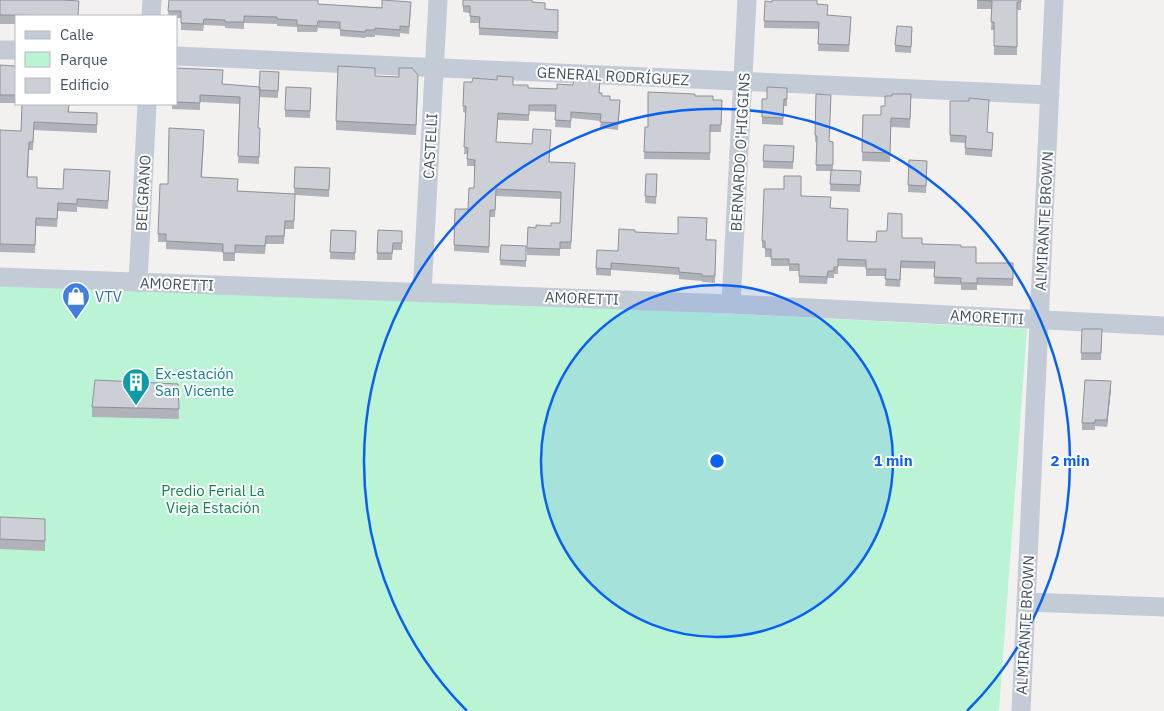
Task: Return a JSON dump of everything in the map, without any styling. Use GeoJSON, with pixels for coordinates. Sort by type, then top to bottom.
{"type":"FeatureCollection","features":[{"type":"Feature","properties":{"kind":"street"},"geometry":{"type":"LineString","coordinates":[[151,15],[152,0]]}},
{"type":"Feature","properties":{"kind":"street","name":"CASTELLI"},"geometry":{"type":"LineString","coordinates":[[422,293],[438,0]]}},
{"type":"Feature","properties":{"kind":"street","name":"BERNARDO O'HIGGINS"},"geometry":{"type":"LineString","coordinates":[[731,304],[747,0]]}},
{"type":"Feature","properties":{"kind":"street","name":"ALMIRANTE BROWN"},"geometry":{"type":"LineString","coordinates":[[1021,711],[1054,0]]}},
{"type":"Feature","properties":{"kind":"street"},"geometry":{"type":"LineString","coordinates":[[0,50],[15,50]]}},
{"type":"Feature","properties":{"kind":"street","name":"GENERAL RODRÍGUEZ"},"geometry":{"type":"LineString","coordinates":[[178,56],[1050,95]]}},
{"type":"Feature","properties":{"kind":"street","name":"BELGRANO"},"geometry":{"type":"LineString","coordinates":[[138,282],[147,105]]}},
{"type":"Feature","properties":{"kind":"street","name":"AMORETTI"},"geometry":{"type":"LineString","coordinates":[[0,276],[731,304],[1164,326]]}},
{"type":"Feature","properties":{"kind":"street"},"geometry":{"type":"LineString","coordinates":[[1026,602],[1164,607]]}},
{"type":"Feature","properties":{"kind":"green space","name":"Predio Ferial La Vieja Estación"},"geometry":{"type":"Polygon","coordinates":[[[0,279],[138,283],[1027,329],[999,711],[0,711],[0,279]]]}},
{"type":"Feature","properties":{"kind":"building"},"geometry":{"type":"Polygon","coordinates":[[[0,0],[79,1],[78,15],[0,15],[0,0]]]}},
{"type":"Feature","properties":{"kind":"building"},"geometry":{"type":"Polygon","coordinates":[[[169,0],[318,0],[318,4],[382,8],[382,0],[411,2],[409,27],[400,26],[400,30],[375,28],[375,30],[366,30],[365,32],[340,30],[340,22],[318,21],[317,26],[297,25],[297,20],[277,19],[277,17],[244,16],[244,22],[204,19],[203,24],[181,23],[181,11],[168,11],[169,0]]]}},
{"type":"Feature","properties":{"kind":"building"},"geometry":{"type":"Polygon","coordinates":[[[463,0],[532,0],[532,2],[545,3],[545,9],[558,10],[558,32],[479,28],[480,17],[470,16],[470,6],[463,6],[463,0]]]}},
{"type":"Feature","properties":{"kind":"building"},"geometry":{"type":"Polygon","coordinates":[[[772,0],[817,0],[817,4],[828,5],[827,15],[851,17],[849,45],[818,44],[819,22],[764,21],[765,1],[772,2],[772,0]]]}},
{"type":"Feature","properties":{"kind":"building"},"geometry":{"type":"Polygon","coordinates":[[[977,0],[1021,0],[1021,2],[1017,2],[1017,47],[994,46],[994,22],[991,22],[992,1],[977,0]]]}},
{"type":"Feature","properties":{"kind":"building"},"geometry":{"type":"Polygon","coordinates":[[[897,26],[912,27],[911,47],[895,45],[897,26]]]}},
{"type":"Feature","properties":{"kind":"building"},"geometry":{"type":"Polygon","coordinates":[[[0,65],[15,66],[15,95],[0,95],[0,65]]]}},
{"type":"Feature","properties":{"kind":"building"},"geometry":{"type":"Polygon","coordinates":[[[338,66],[375,68],[375,76],[399,77],[399,68],[412,68],[418,75],[416,125],[336,121],[338,66]]]}},
{"type":"Feature","properties":{"kind":"building"},"geometry":{"type":"Polygon","coordinates":[[[178,68],[223,70],[222,84],[260,87],[259,157],[238,156],[240,97],[200,95],[200,103],[178,102],[178,68]]]}},
{"type":"Feature","properties":{"kind":"building"},"geometry":{"type":"Polygon","coordinates":[[[260,71],[279,72],[278,91],[259,90],[260,71]]]}},
{"type":"Feature","properties":{"kind":"building"},"geometry":{"type":"Polygon","coordinates":[[[497,76],[513,77],[513,85],[528,85],[528,88],[557,89],[557,84],[573,85],[574,79],[600,80],[599,93],[602,93],[602,96],[610,96],[610,100],[620,100],[618,123],[600,122],[601,114],[571,112],[571,121],[555,120],[556,105],[529,105],[529,115],[498,113],[496,142],[532,144],[533,129],[551,130],[549,162],[575,163],[571,242],[560,242],[560,249],[527,248],[528,227],[536,228],[536,225],[551,226],[551,223],[560,223],[561,192],[496,189],[495,210],[490,210],[489,247],[454,245],[455,209],[468,209],[469,188],[474,188],[475,160],[467,159],[468,148],[464,147],[466,106],[463,106],[464,82],[472,82],[473,78],[497,80],[497,76]]]}},
{"type":"Feature","properties":{"kind":"building"},"geometry":{"type":"Polygon","coordinates":[[[286,87],[311,88],[310,111],[285,110],[286,87]]]}},
{"type":"Feature","properties":{"kind":"building"},"geometry":{"type":"Polygon","coordinates":[[[767,87],[787,88],[787,99],[784,99],[783,118],[762,117],[762,99],[767,99],[767,87]]]}},
{"type":"Feature","properties":{"kind":"building"},"geometry":{"type":"Polygon","coordinates":[[[648,92],[695,94],[695,96],[713,96],[713,100],[722,100],[721,125],[710,125],[710,153],[644,152],[645,127],[648,127],[648,92]]]}},
{"type":"Feature","properties":{"kind":"building"},"geometry":{"type":"Polygon","coordinates":[[[816,94],[831,95],[829,141],[833,142],[833,165],[816,165],[816,94]]]}},
{"type":"Feature","properties":{"kind":"building"},"geometry":{"type":"Polygon","coordinates":[[[892,94],[911,94],[910,119],[891,118],[890,153],[862,152],[863,115],[881,115],[881,106],[885,106],[885,96],[892,96],[892,94]]]}},
{"type":"Feature","properties":{"kind":"building"},"geometry":{"type":"Polygon","coordinates":[[[969,98],[989,100],[987,132],[993,133],[992,150],[965,148],[966,136],[950,135],[950,101],[969,101],[969,98]]]}},
{"type":"Feature","properties":{"kind":"building"},"geometry":{"type":"Polygon","coordinates":[[[22,105],[69,105],[68,112],[97,113],[97,125],[34,122],[33,142],[29,142],[27,177],[37,177],[37,188],[63,189],[64,169],[110,171],[108,201],[77,199],[77,204],[58,203],[57,219],[36,218],[35,245],[0,244],[0,130],[21,131],[22,105]]]}},
{"type":"Feature","properties":{"kind":"building"},"geometry":{"type":"Polygon","coordinates":[[[169,128],[204,130],[201,177],[238,179],[237,191],[295,194],[294,221],[285,221],[284,236],[266,236],[265,246],[235,245],[235,253],[223,253],[223,244],[166,241],[166,234],[158,234],[160,184],[168,184],[169,128]]]}},
{"type":"Feature","properties":{"kind":"building"},"geometry":{"type":"Polygon","coordinates":[[[764,145],[794,146],[793,162],[763,161],[764,145]]]}},
{"type":"Feature","properties":{"kind":"building"},"geometry":{"type":"Polygon","coordinates":[[[909,160],[927,161],[926,186],[908,185],[909,160]]]}},
{"type":"Feature","properties":{"kind":"building"},"geometry":{"type":"Polygon","coordinates":[[[295,167],[330,168],[329,190],[294,188],[295,167]]]}},
{"type":"Feature","properties":{"kind":"building"},"geometry":{"type":"Polygon","coordinates":[[[831,170],[861,171],[860,185],[830,184],[831,170]]]}},
{"type":"Feature","properties":{"kind":"building"},"geometry":{"type":"Polygon","coordinates":[[[646,174],[657,174],[656,197],[645,196],[646,174]]]}},
{"type":"Feature","properties":{"kind":"building"},"geometry":{"type":"Polygon","coordinates":[[[784,176],[801,176],[801,196],[831,197],[830,208],[848,209],[847,241],[876,242],[877,231],[887,231],[888,213],[902,214],[902,238],[922,238],[922,244],[976,247],[976,263],[1013,263],[1013,279],[977,278],[977,283],[961,283],[961,278],[934,277],[935,262],[901,261],[900,280],[885,279],[886,269],[866,269],[866,260],[838,259],[838,267],[834,267],[834,271],[828,271],[827,277],[799,276],[799,264],[789,264],[789,259],[771,259],[771,249],[765,249],[765,241],[762,241],[764,189],[784,189],[784,176]]]}},
{"type":"Feature","properties":{"kind":"building"},"geometry":{"type":"Polygon","coordinates":[[[678,217],[707,218],[706,240],[716,240],[715,276],[679,272],[679,268],[641,265],[611,263],[611,269],[596,268],[597,250],[618,251],[619,229],[635,230],[635,232],[678,234],[678,217]]]}},
{"type":"Feature","properties":{"kind":"building"},"geometry":{"type":"Polygon","coordinates":[[[331,230],[356,231],[355,253],[330,252],[331,230]]]}},
{"type":"Feature","properties":{"kind":"building"},"geometry":{"type":"Polygon","coordinates":[[[378,230],[402,231],[402,243],[393,243],[392,253],[377,253],[378,230]]]}},
{"type":"Feature","properties":{"kind":"building"},"geometry":{"type":"Polygon","coordinates":[[[501,245],[526,246],[526,261],[500,260],[501,245]]]}},
{"type":"Feature","properties":{"kind":"building"},"geometry":{"type":"Polygon","coordinates":[[[1082,329],[1102,329],[1101,353],[1081,353],[1082,329]]]}},
{"type":"Feature","properties":{"kind":"building","name":"Ex-estación San Vicente"},"geometry":{"type":"Polygon","coordinates":[[[95,380],[178,384],[179,409],[92,407],[95,380]]]}},
{"type":"Feature","properties":{"kind":"building"},"geometry":{"type":"Polygon","coordinates":[[[1085,380],[1111,381],[1107,420],[1095,420],[1095,423],[1082,423],[1085,380]]]}},
{"type":"Feature","properties":{"kind":"building"},"geometry":{"type":"Polygon","coordinates":[[[0,517],[45,519],[45,541],[0,539],[0,517]]]}},
{"type":"Feature","properties":{"kind":"place","name":"VTV"},"geometry":{"type":"Point","coordinates":[76,320]}},
{"type":"Feature","properties":{"kind":"place","name":"Ex-estación San Vicente"},"geometry":{"type":"Point","coordinates":[136,406]}}]}
